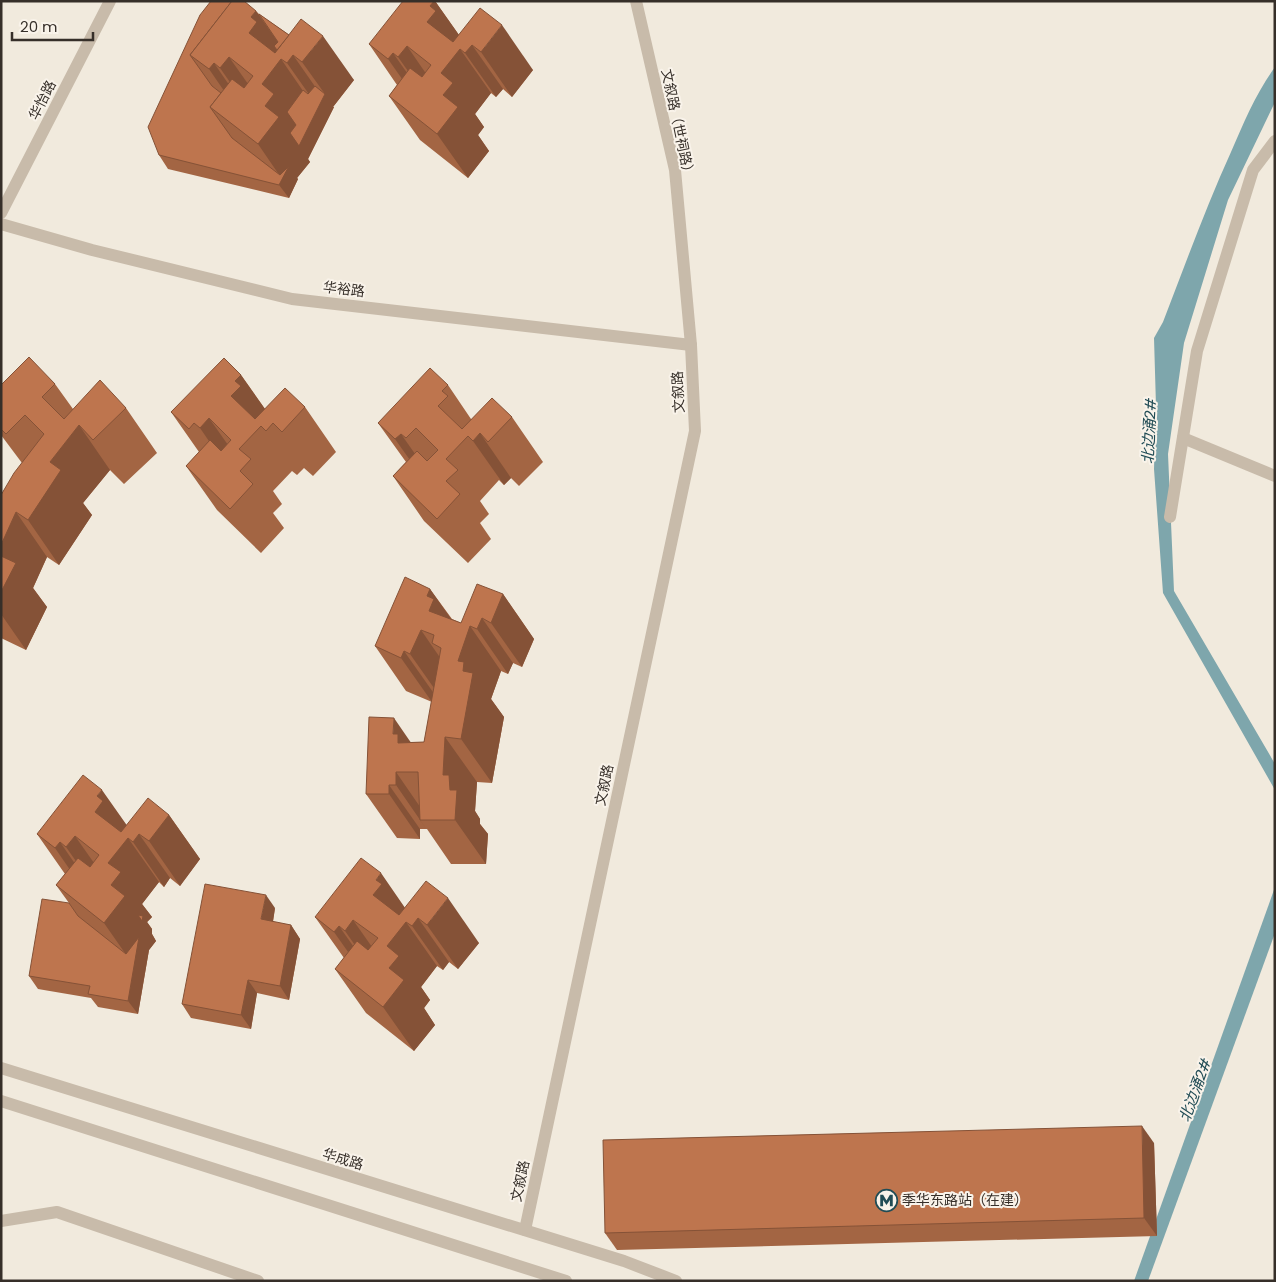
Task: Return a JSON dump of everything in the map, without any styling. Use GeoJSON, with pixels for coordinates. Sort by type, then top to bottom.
{"type":"FeatureCollection","features":[{"type":"Feature","properties":{"kind":"street","name":"华怡路"},"geometry":{"type":"LineString","coordinates":[[1,212],[110,1]]}},
{"type":"Feature","properties":{"kind":"street","name":"文叙路（世祠路）"},"geometry":{"type":"LineString","coordinates":[[636,1],[675,170],[691,345]]}},
{"type":"Feature","properties":{"kind":"street"},"geometry":{"type":"LineString","coordinates":[[1170,517],[1200,342],[1253,170],[1275,141]]}},
{"type":"Feature","properties":{"kind":"street","name":"华裕路"},"geometry":{"type":"LineString","coordinates":[[1,224],[92,250],[292,298],[691,345]]}},
{"type":"Feature","properties":{"kind":"street","name":"文叙路"},"geometry":{"type":"LineString","coordinates":[[525,1230],[695,431],[691,345]]}},
{"type":"Feature","properties":{"kind":"street"},"geometry":{"type":"LineString","coordinates":[[1183,438],[1275,476]]}},
{"type":"Feature","properties":{"kind":"street","name":"华成路"},"geometry":{"type":"LineString","coordinates":[[1,1068],[624,1261],[676,1281]]}},
{"type":"Feature","properties":{"kind":"street"},"geometry":{"type":"LineString","coordinates":[[1,1101],[566,1281]]}},
{"type":"Feature","properties":{"kind":"street"},"geometry":{"type":"LineString","coordinates":[[1,1221],[57,1212],[258,1281]]}},
{"type":"Feature","properties":{"kind":"water"},"geometry":{"type":"Polygon","coordinates":[[[1275,67],[1275,102],[1228,200],[1184,343],[1168,454],[1174,591],[1275,764],[1275,790],[1163,593],[1154,469],[1156,406],[1154,338],[1163,322],[1204,215],[1241,130],[1256,97],[1275,67]]]}},
{"type":"Feature","properties":{"kind":"water"},"geometry":{"type":"Polygon","coordinates":[[[1275,887],[1275,933],[1148,1281],[1134,1281],[1275,887]]]}},
{"type":"Feature","properties":{"kind":"building"},"geometry":{"type":"Polygon","coordinates":[[[211,1],[232,1],[190,55],[212,86],[221,93],[210,107],[232,138],[280,175],[289,166],[279,185],[159,155],[148,127],[200,15],[211,1]]]}},
{"type":"Feature","properties":{"kind":"building"},"geometry":{"type":"Polygon","coordinates":[[[232,1],[244,1],[256,11],[251,17],[257,22],[249,33],[275,53],[301,19],[323,36],[302,62],[293,55],[287,63],[281,59],[262,84],[274,94],[265,106],[279,117],[258,144],[210,107],[232,79],[244,88],[253,76],[229,57],[220,68],[214,63],[209,69],[190,55],[232,1]]]}},
{"type":"Feature","properties":{"kind":"building"},"geometry":{"type":"Polygon","coordinates":[[[403,1],[434,1],[430,6],[436,11],[427,22],[453,42],[480,8],[502,25],[481,52],[472,45],[465,53],[460,49],[441,73],[453,83],[443,95],[458,107],[437,134],[389,96],[410,68],[422,77],[431,65],[407,46],[398,57],[393,53],[388,59],[369,44],[403,1]]]}},
{"type":"Feature","properties":{"kind":"building"},"geometry":{"type":"Polygon","coordinates":[[[259,14],[289,35],[277,50],[274,46],[278,42],[259,14]]]}},
{"type":"Feature","properties":{"kind":"building"},"geometry":{"type":"Polygon","coordinates":[[[315,86],[325,94],[299,146],[290,133],[296,125],[287,112],[303,90],[308,94],[315,86]]]}},
{"type":"Feature","properties":{"kind":"building"},"geometry":{"type":"Polygon","coordinates":[[[29,357],[55,384],[42,397],[64,419],[100,380],[126,408],[93,440],[79,425],[50,462],[61,470],[28,520],[16,512],[1,545],[1,495],[14,473],[44,434],[25,415],[6,434],[1,429],[1,385],[29,357]]]}},
{"type":"Feature","properties":{"kind":"building"},"geometry":{"type":"Polygon","coordinates":[[[224,358],[241,375],[235,381],[241,386],[231,396],[255,419],[285,388],[305,407],[282,432],[273,423],[266,431],[261,426],[239,449],[251,459],[240,471],[253,484],[230,509],[186,466],[210,440],[221,451],[231,440],[209,418],[200,428],[194,423],[189,429],[171,412],[224,358]]]}},
{"type":"Feature","properties":{"kind":"building"},"geometry":{"type":"Polygon","coordinates":[[[430,368],[448,385],[442,391],[448,396],[438,406],[462,429],[492,398],[512,417],[488,442],[480,433],[473,441],[468,436],[446,459],[458,470],[446,481],[460,494],[437,519],[393,476],[417,451],[427,461],[438,450],[416,428],[406,438],[401,434],[395,439],[378,423],[430,368]]]}},
{"type":"Feature","properties":{"kind":"building"},"geometry":{"type":"Polygon","coordinates":[[[1,556],[16,563],[1,592],[1,556]]]}},
{"type":"Feature","properties":{"kind":"building"},"geometry":{"type":"Polygon","coordinates":[[[405,577],[430,589],[427,596],[434,599],[429,611],[461,623],[477,584],[503,594],[491,623],[482,618],[477,629],[470,626],[458,661],[464,662],[463,671],[473,673],[461,739],[445,737],[443,775],[449,775],[450,790],[457,790],[455,820],[420,820],[418,772],[396,772],[396,785],[389,785],[389,794],[366,794],[369,717],[394,718],[393,734],[398,734],[398,743],[424,742],[441,648],[432,643],[434,635],[421,630],[410,654],[404,651],[401,658],[375,646],[405,577]]]}},
{"type":"Feature","properties":{"kind":"building"},"geometry":{"type":"Polygon","coordinates":[[[83,775],[102,790],[97,796],[103,801],[95,812],[121,832],[148,798],[169,815],[149,841],[139,834],[133,842],[128,838],[108,863],[121,872],[111,885],[125,896],[104,923],[56,885],[78,858],[90,867],[99,855],[75,836],[66,847],[60,842],[55,848],[37,834],[83,775]]]}},
{"type":"Feature","properties":{"kind":"building"},"geometry":{"type":"Polygon","coordinates":[[[361,858],[381,873],[376,880],[382,884],[373,895],[399,915],[426,881],[448,898],[427,925],[418,918],[412,926],[406,922],[387,946],[399,956],[389,968],[404,980],[383,1007],[335,969],[357,941],[368,950],[378,938],[353,920],[345,931],[339,926],[334,932],[315,917],[361,858]]]}},
{"type":"Feature","properties":{"kind":"building"},"geometry":{"type":"Polygon","coordinates":[[[205,884],[266,895],[261,919],[291,925],[280,986],[248,980],[241,1015],[182,1004],[205,884]]]}},
{"type":"Feature","properties":{"kind":"building"},"geometry":{"type":"Polygon","coordinates":[[[42,899],[69,903],[78,916],[126,954],[139,937],[128,1001],[88,994],[90,986],[29,976],[42,899]]]}},
{"type":"Feature","properties":{"kind":"building","name":"季华东路站（在建）"},"geometry":{"type":"Polygon","coordinates":[[[1142,1126],[1144,1218],[605,1233],[603,1140],[1142,1126]]]}},
{"type":"Feature","properties":{"kind":"place","name":"季华东路站（在建）"},"geometry":{"type":"Point","coordinates":[886,1200]}},
{"type":"Feature","properties":{"kind":"water label","name":"北边涌2#"},"geometry":{"type":"Point","coordinates":[1149,431]}},
{"type":"Feature","properties":{"kind":"water label","name":"北边涌2#"},"geometry":{"type":"Point","coordinates":[1195,1090]}}]}
